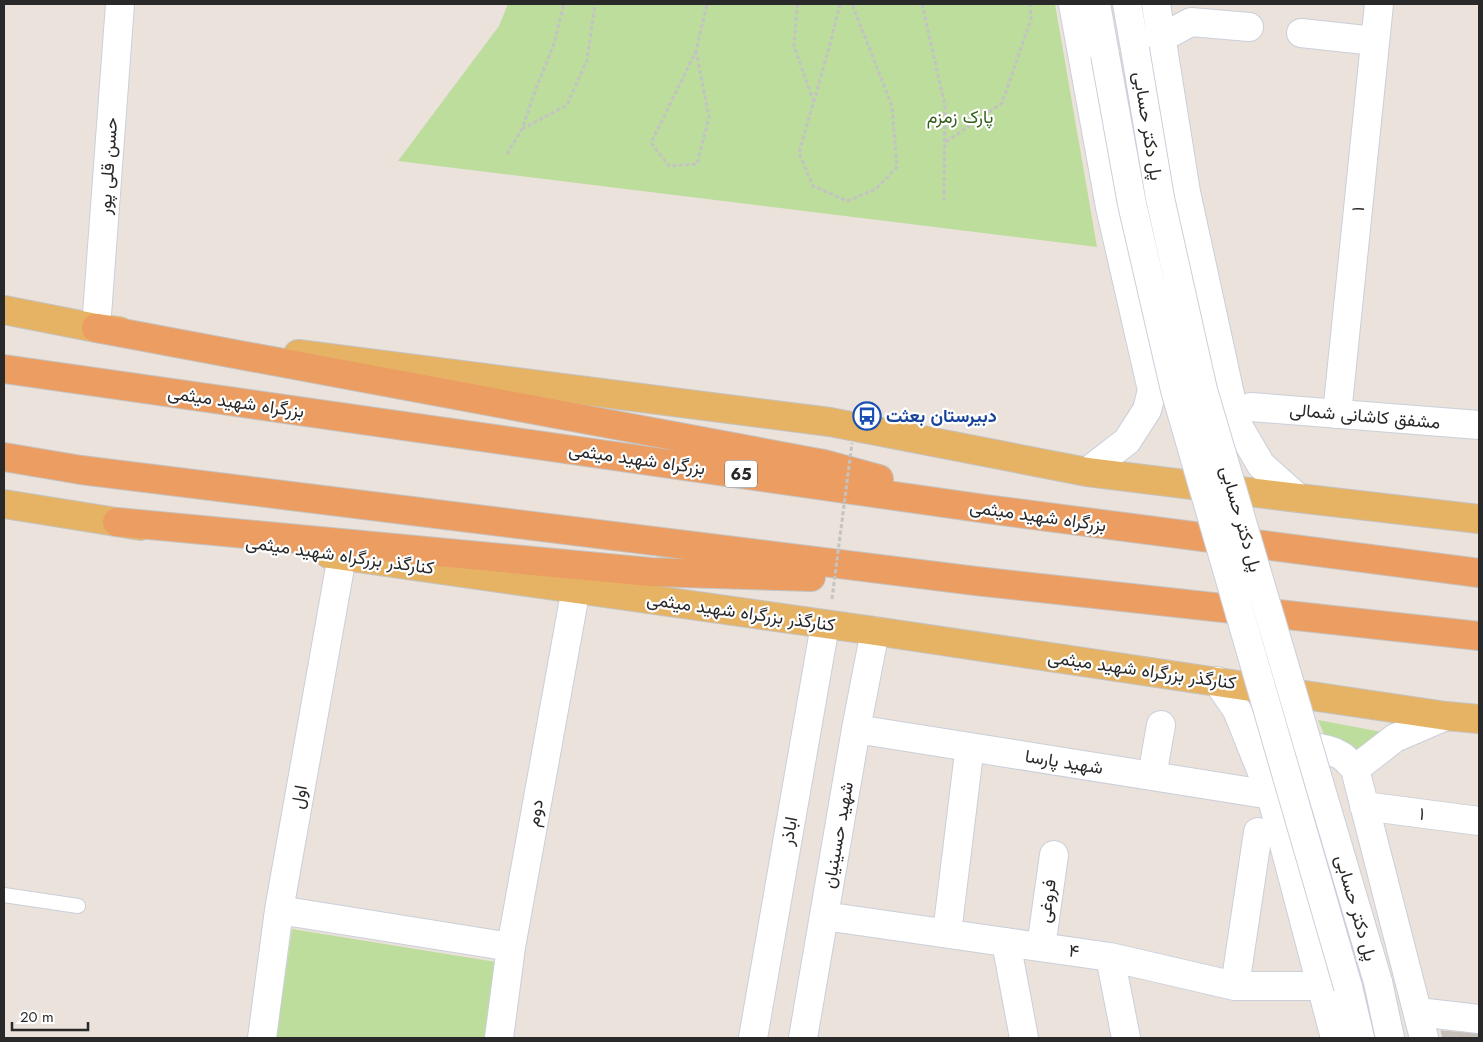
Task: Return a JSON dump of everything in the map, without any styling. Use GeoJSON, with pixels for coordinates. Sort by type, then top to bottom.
{"type":"FeatureCollection","features":[{"type":"Feature","properties":{"kind":"highway"},"geometry":{"type":"LineString","coordinates":[[96,328],[824,464],[986,510]]}},
{"type":"Feature","properties":{"kind":"highway","name":"بزرگراه شهید میثمی"},"geometry":{"type":"LineString","coordinates":[[4,369],[986,510],[1479,573]]}},
{"type":"Feature","properties":{"kind":"highway"},"geometry":{"type":"LineString","coordinates":[[4,456],[81,470],[976,581],[1479,636]]}},
{"type":"Feature","properties":{"kind":"highway"},"geometry":{"type":"LineString","coordinates":[[117,522],[651,572],[976,581]]}},
{"type":"Feature","properties":{"kind":"main road"},"geometry":{"type":"LineString","coordinates":[[4,310],[96,328],[830,422],[1087,472],[1479,519]]}},
{"type":"Feature","properties":{"kind":"main road","name":"کنارگذر بزرگراه شهید میثمی"},"geometry":{"type":"LineString","coordinates":[[4,504],[342,556],[875,631],[1446,716],[1479,719]]}},
{"type":"Feature","properties":{"kind":"street","name":"حسن قلی پور"},"geometry":{"type":"LineString","coordinates":[[96,328],[120,4]]}},
{"type":"Feature","properties":{"kind":"street"},"geometry":{"type":"LineString","coordinates":[[1073,4],[1110,207],[1152,390],[1147,410],[1127,441],[1087,472]]}},
{"type":"Feature","properties":{"kind":"street","name":"پل دکتر حسابی"},"geometry":{"type":"LineString","coordinates":[[1096,4],[1132,204],[1175,390],[1335,987]]}},
{"type":"Feature","properties":{"kind":"street","name":"پل دکتر حسابی"},"geometry":{"type":"LineString","coordinates":[[1127,4],[1160,198],[1203,390],[1378,982],[1390,1038]]}},
{"type":"Feature","properties":{"kind":"street"},"geometry":{"type":"LineString","coordinates":[[1156,4],[1186,192],[1236,422],[1261,465],[1298,498]]}},
{"type":"Feature","properties":{"kind":"street","name":"۱"},"geometry":{"type":"LineString","coordinates":[[1337,414],[1379,4]]}},
{"type":"Feature","properties":{"kind":"street"},"geometry":{"type":"LineString","coordinates":[[1162,38],[1192,13],[1249,27]]}},
{"type":"Feature","properties":{"kind":"street"},"geometry":{"type":"LineString","coordinates":[[1301,33],[1375,41]]}},
{"type":"Feature","properties":{"kind":"street"},"geometry":{"type":"LineString","coordinates":[[1152,390],[1166,399],[1182,404],[1199,404],[1215,399],[1229,390]]}},
{"type":"Feature","properties":{"kind":"street","name":"مشفق کاشانی شمالی"},"geometry":{"type":"LineString","coordinates":[[1251,407],[1479,425]]}},
{"type":"Feature","properties":{"kind":"street","name":"اول"},"geometry":{"type":"LineString","coordinates":[[262,1038],[279,910],[342,556]]}},
{"type":"Feature","properties":{"kind":"street","name":"دوم"},"geometry":{"type":"LineString","coordinates":[[499,1038],[511,947],[576,588]]}},
{"type":"Feature","properties":{"kind":"street","name":"اباذر"},"geometry":{"type":"LineString","coordinates":[[753,1038],[825,625]]}},
{"type":"Feature","properties":{"kind":"street","name":"شهید حسینیان"},"geometry":{"type":"LineString","coordinates":[[804,1038],[856,729],[875,631]]}},
{"type":"Feature","properties":{"kind":"street"},"geometry":{"type":"LineString","coordinates":[[1217,681],[1237,710],[1268,786],[1335,987],[1360,1038]]}},
{"type":"Feature","properties":{"kind":"street"},"geometry":{"type":"LineString","coordinates":[[1355,768],[1395,738],[1446,716]]}},
{"type":"Feature","properties":{"kind":"street"},"geometry":{"type":"LineString","coordinates":[[1152,776],[1161,725]]}},
{"type":"Feature","properties":{"kind":"street","name":"شهید پارسا"},"geometry":{"type":"LineString","coordinates":[[856,729],[1152,776],[1268,786]]}},
{"type":"Feature","properties":{"kind":"street"},"geometry":{"type":"LineString","coordinates":[[1268,786],[1276,763],[1290,752],[1308,747],[1325,749],[1342,756],[1355,768],[1424,1038]]}},
{"type":"Feature","properties":{"kind":"street"},"geometry":{"type":"LineString","coordinates":[[946,933],[968,761]]}},
{"type":"Feature","properties":{"kind":"street","name":"۱"},"geometry":{"type":"LineString","coordinates":[[1364,806],[1479,822]]}},
{"type":"Feature","properties":{"kind":"street"},"geometry":{"type":"LineString","coordinates":[[1235,986],[1258,832]]}},
{"type":"Feature","properties":{"kind":"street","name":"فروغی"},"geometry":{"type":"LineString","coordinates":[[1041,946],[1054,855]]}},
{"type":"Feature","properties":{"kind":"street"},"geometry":{"type":"LineString","coordinates":[[279,910],[511,947]]}},
{"type":"Feature","properties":{"kind":"street","name":"۴"},"geometry":{"type":"LineString","coordinates":[[824,916],[1110,957],[1235,986],[1335,987]]}},
{"type":"Feature","properties":{"kind":"street"},"geometry":{"type":"LineString","coordinates":[[1006,942],[1024,1038]]}},
{"type":"Feature","properties":{"kind":"street"},"geometry":{"type":"LineString","coordinates":[[1110,957],[1126,1038]]}},
{"type":"Feature","properties":{"kind":"street"},"geometry":{"type":"LineString","coordinates":[[1335,987],[1335,1038]]}},
{"type":"Feature","properties":{"kind":"street"},"geometry":{"type":"LineString","coordinates":[[1418,1012],[1479,1019]]}},
{"type":"Feature","properties":{"kind":"lane"},"geometry":{"type":"LineString","coordinates":[[4,895],[78,906]]}},
{"type":"Feature","properties":{"kind":"path"},"geometry":{"type":"LineString","coordinates":[[507,154],[522,129],[537,86],[554,47],[564,4]]}},
{"type":"Feature","properties":{"kind":"path"},"geometry":{"type":"LineString","coordinates":[[522,129],[567,105],[587,60],[595,4]]}},
{"type":"Feature","properties":{"kind":"path"},"geometry":{"type":"LineString","coordinates":[[696,51],[709,117],[697,164],[669,166],[652,143],[696,51],[707,4]]}},
{"type":"Feature","properties":{"kind":"path"},"geometry":{"type":"LineString","coordinates":[[798,4],[794,46],[813,101]]}},
{"type":"Feature","properties":{"kind":"path"},"geometry":{"type":"LineString","coordinates":[[840,4],[830,48],[799,153],[813,186],[847,201],[876,189],[896,167],[892,106],[852,4]]}},
{"type":"Feature","properties":{"kind":"path"},"geometry":{"type":"LineString","coordinates":[[922,4],[945,106],[944,200]]}},
{"type":"Feature","properties":{"kind":"path"},"geometry":{"type":"LineString","coordinates":[[945,143],[1002,103],[1031,19],[1030,4]]}},
{"type":"Feature","properties":{"kind":"path"},"geometry":{"type":"LineString","coordinates":[[832,599],[852,443]]}},
{"type":"Feature","properties":{"kind":"green space","name":"پارک زمزم"},"geometry":{"type":"Polygon","coordinates":[[[508,4],[1055,4],[1097,247],[398,161],[499,26],[508,4]]]}},
{"type":"Feature","properties":{"kind":"green space"},"geometry":{"type":"Polygon","coordinates":[[[1318,720],[1387,733],[1363,755],[1326,739],[1318,720]]]}},
{"type":"Feature","properties":{"kind":"green space"},"geometry":{"type":"Polygon","coordinates":[[[292,929],[496,962],[484,1038],[276,1038],[292,929]]]}},
{"type":"Feature","properties":{"kind":"building"},"geometry":{"type":"Polygon","coordinates":[[[1441,1031],[1479,1034],[1479,1038],[1443,1038],[1441,1031]]]}},
{"type":"Feature","properties":{"kind":"place","name":"دبیرستان بعثت"},"geometry":{"type":"Point","coordinates":[867,416]}}]}
